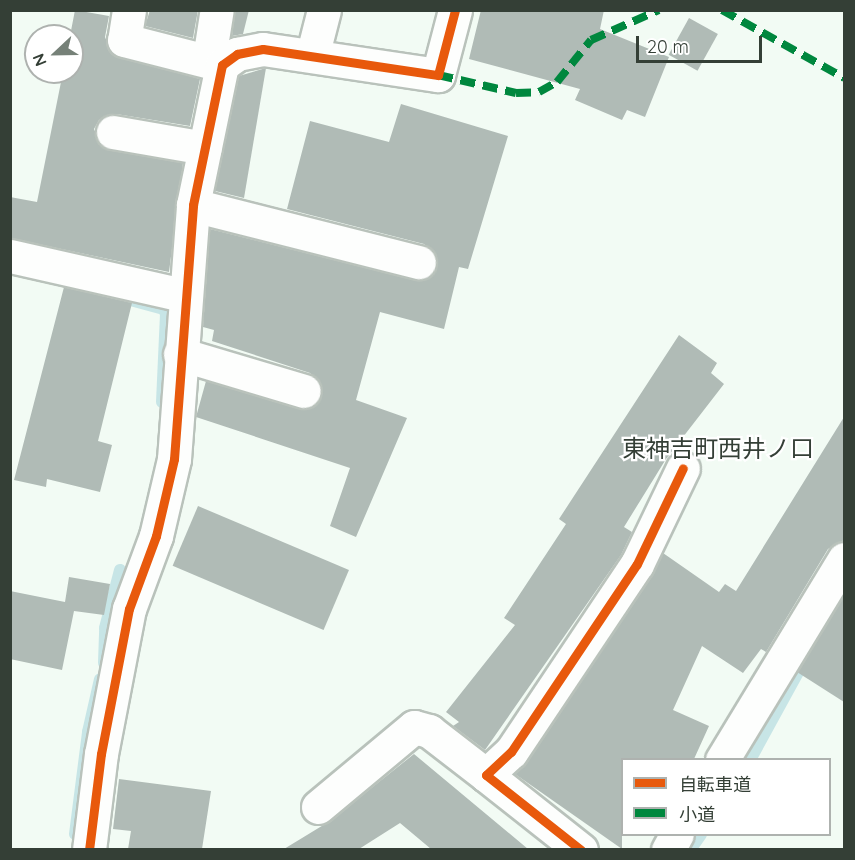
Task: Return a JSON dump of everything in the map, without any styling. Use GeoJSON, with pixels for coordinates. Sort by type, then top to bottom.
{"type":"FeatureCollection","features":[{"type":"Feature","properties":{"kind":"street"},"geometry":{"type":"LineString","coordinates":[[129,10],[124,40],[222,65]]}},
{"type":"Feature","properties":{"kind":"street"},"geometry":{"type":"LineString","coordinates":[[89,849],[101,754],[129,609],[156,536],[174,459],[183,295],[193,205],[222,65],[211,46],[217,10]]}},
{"type":"Feature","properties":{"kind":"street"},"geometry":{"type":"LineString","coordinates":[[314,53],[324,10]]}},
{"type":"Feature","properties":{"kind":"street"},"geometry":{"type":"LineString","coordinates":[[222,65],[237,54],[263,49],[314,53],[438,75],[454,10]]}},
{"type":"Feature","properties":{"kind":"street"},"geometry":{"type":"LineString","coordinates":[[113,132],[205,148]]}},
{"type":"Feature","properties":{"kind":"street"},"geometry":{"type":"LineString","coordinates":[[193,205],[419,262]]}},
{"type":"Feature","properties":{"kind":"street"},"geometry":{"type":"LineString","coordinates":[[10,256],[183,295]]}},
{"type":"Feature","properties":{"kind":"street"},"geometry":{"type":"LineString","coordinates":[[180,354],[304,390]]}},
{"type":"Feature","properties":{"kind":"street"},"geometry":{"type":"LineString","coordinates":[[486,775],[511,752],[637,564],[683,468]]}},
{"type":"Feature","properties":{"kind":"street"},"geometry":{"type":"LineString","coordinates":[[723,758],[844,558]]}},
{"type":"Feature","properties":{"kind":"street"},"geometry":{"type":"LineString","coordinates":[[318,807],[414,727],[429,731],[581,849]]}},
{"type":"Feature","properties":{"kind":"street"},"geometry":{"type":"LineString","coordinates":[[668,849],[676,836]]}},
{"type":"Feature","properties":{"kind":"building"},"geometry":{"type":"Polygon","coordinates":[[[75,10],[109,16],[105,37],[112,54],[200,79],[190,126],[116,114],[99,120],[94,129],[101,146],[109,150],[183,163],[169,272],[10,238],[10,197],[37,202],[61,84],[84,84],[84,24],[72,24],[75,10]]]}},
{"type":"Feature","properties":{"kind":"building"},"geometry":{"type":"Polygon","coordinates":[[[150,10],[198,10],[193,38],[145,26],[150,10]]]}},
{"type":"Feature","properties":{"kind":"building"},"geometry":{"type":"Polygon","coordinates":[[[235,10],[249,10],[243,34],[232,36],[235,10]]]}},
{"type":"Feature","properties":{"kind":"building"},"geometry":{"type":"Polygon","coordinates":[[[481,10],[604,10],[600,29],[669,57],[645,117],[627,110],[622,120],[575,100],[580,89],[469,59],[481,10]]]}},
{"type":"Feature","properties":{"kind":"building"},"geometry":{"type":"Polygon","coordinates":[[[689,18],[718,34],[698,71],[669,55],[689,18]]]}},
{"type":"Feature","properties":{"kind":"building"},"geometry":{"type":"Polygon","coordinates":[[[266,68],[244,198],[215,191],[239,76],[266,68]]]}},
{"type":"Feature","properties":{"kind":"building"},"geometry":{"type":"Polygon","coordinates":[[[401,104],[508,136],[468,269],[459,267],[444,329],[380,312],[356,400],[407,418],[356,537],[330,526],[350,468],[196,417],[206,381],[299,409],[316,405],[322,396],[322,386],[310,373],[212,341],[214,330],[203,327],[210,229],[414,280],[432,275],[437,257],[424,244],[287,209],[310,121],[389,142],[401,104]]]}},
{"type":"Feature","properties":{"kind":"building"},"geometry":{"type":"Polygon","coordinates":[[[64,287],[132,303],[98,441],[112,445],[100,492],[47,479],[46,487],[14,480],[64,287]]]}},
{"type":"Feature","properties":{"kind":"building"},"geometry":{"type":"Polygon","coordinates":[[[679,335],[717,363],[711,373],[724,384],[666,459],[624,527],[632,532],[621,555],[485,750],[453,726],[459,722],[446,712],[515,625],[504,618],[566,524],[559,519],[679,335]]]}},
{"type":"Feature","properties":{"kind":"building"},"geometry":{"type":"Polygon","coordinates":[[[844,417],[844,540],[828,549],[766,652],[761,649],[743,673],[702,646],[673,710],[709,726],[694,758],[621,758],[622,849],[515,774],[663,553],[719,592],[725,584],[736,591],[844,417]]]}},
{"type":"Feature","properties":{"kind":"building"},"geometry":{"type":"Polygon","coordinates":[[[198,506],[349,570],[324,630],[173,566],[198,506]]]}},
{"type":"Feature","properties":{"kind":"building"},"geometry":{"type":"Polygon","coordinates":[[[69,577],[110,584],[104,615],[74,611],[62,670],[10,659],[10,591],[65,602],[69,577]]]}},
{"type":"Feature","properties":{"kind":"building"},"geometry":{"type":"Polygon","coordinates":[[[844,594],[844,702],[797,672],[844,594]]]}},
{"type":"Feature","properties":{"kind":"building"},"geometry":{"type":"Polygon","coordinates":[[[414,754],[528,849],[431,849],[400,823],[359,849],[284,849],[330,821],[414,754]]]}},
{"type":"Feature","properties":{"kind":"building"},"geometry":{"type":"Polygon","coordinates":[[[119,779],[211,791],[202,849],[128,849],[131,831],[113,829],[119,779]]]}},
{"type":"Feature","properties":{"kind":"waterway"},"geometry":{"type":"LineString","coordinates":[[123,298],[164,309],[166,314],[162,402]]}},
{"type":"Feature","properties":{"kind":"waterway"},"geometry":{"type":"LineString","coordinates":[[104,663],[105,628],[120,570]]}},
{"type":"Feature","properties":{"kind":"waterway"},"geometry":{"type":"LineString","coordinates":[[751,758],[835,605]]}},
{"type":"Feature","properties":{"kind":"waterway"},"geometry":{"type":"LineString","coordinates":[[75,834],[88,732],[100,679]]}},
{"type":"Feature","properties":{"kind":"waterway"},"geometry":{"type":"LineString","coordinates":[[690,850],[700,836]]}},
{"type":"Feature","properties":{"kind":"marked path"},"geometry":{"type":"LineString","coordinates":[[438,75],[516,93],[539,92],[557,82],[591,40],[659,10]]}},
{"type":"Feature","properties":{"kind":"marked path"},"geometry":{"type":"LineString","coordinates":[[722,10],[844,78]]}},
{"type":"Feature","properties":{"kind":"cycle path"},"geometry":{"type":"LineString","coordinates":[[89,850],[101,754],[129,609],[156,536],[174,459],[193,205],[222,65],[237,54],[263,49],[438,75],[455,10]]}},
{"type":"Feature","properties":{"kind":"cycle path"},"geometry":{"type":"LineString","coordinates":[[581,850],[486,775],[511,752],[637,564],[683,468]]}},
{"type":"Feature","properties":{"kind":"district","name":"東神吉町西井ノ口"},"geometry":{"type":"Point","coordinates":[718,449]}}]}
